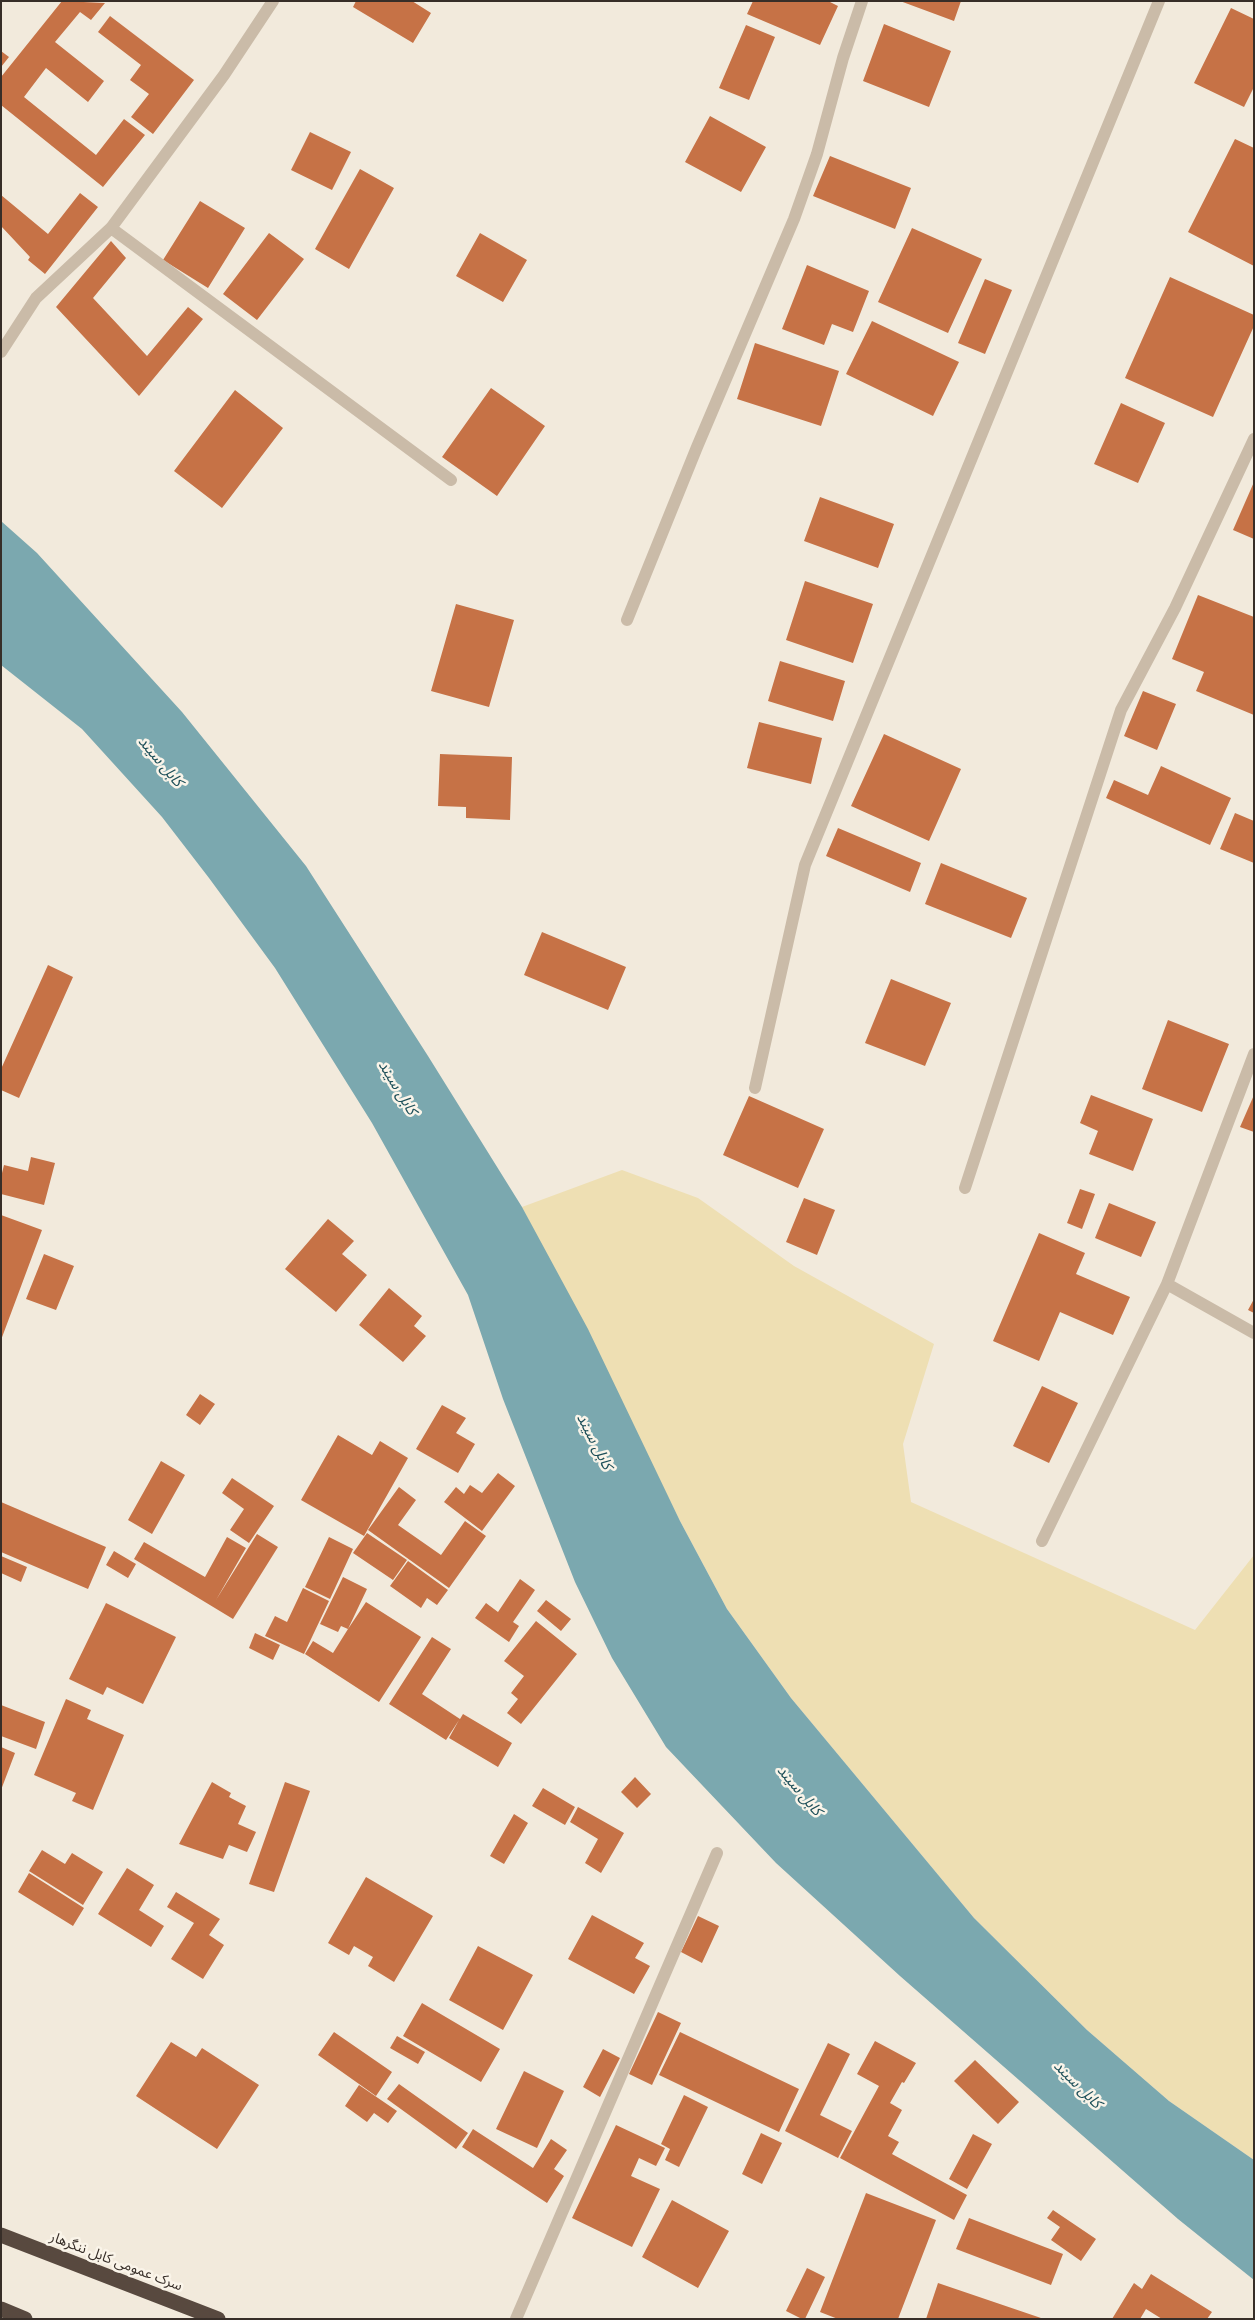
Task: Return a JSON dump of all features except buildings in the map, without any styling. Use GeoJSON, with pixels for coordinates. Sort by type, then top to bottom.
{"type":"FeatureCollection","features":[{"type":"Feature","properties":{"kind":"highway","name":"سرک عمومی کابل ننگرهار"},"geometry":{"type":"LineString","coordinates":[[1,2235],[218,2319]]}},
{"type":"Feature","properties":{"kind":"highway"},"geometry":{"type":"LineString","coordinates":[[1,2309],[25,2319]]}},
{"type":"Feature","properties":{"kind":"street"},"geometry":{"type":"LineString","coordinates":[[1,352],[36,298],[112,228],[224,75],[273,1]]}},
{"type":"Feature","properties":{"kind":"street"},"geometry":{"type":"LineString","coordinates":[[627,620],[697,447],[794,219],[817,154],[842,58],[862,1]]}},
{"type":"Feature","properties":{"kind":"street"},"geometry":{"type":"LineString","coordinates":[[755,1088],[805,864],[1159,1]]}},
{"type":"Feature","properties":{"kind":"street"},"geometry":{"type":"LineString","coordinates":[[112,228],[451,480]]}},
{"type":"Feature","properties":{"kind":"street"},"geometry":{"type":"LineString","coordinates":[[965,1188],[1121,710],[1174,608],[1254,439]]}},
{"type":"Feature","properties":{"kind":"street"},"geometry":{"type":"LineString","coordinates":[[1042,1541],[1167,1284],[1254,1054]]}},
{"type":"Feature","properties":{"kind":"street"},"geometry":{"type":"LineString","coordinates":[[1167,1284],[1254,1333]]}},
{"type":"Feature","properties":{"kind":"street"},"geometry":{"type":"LineString","coordinates":[[516,2319],[717,1853]]}},
{"type":"Feature","properties":{"kind":"sand"},"geometry":{"type":"Polygon","coordinates":[[[622,1170],[698,1198],[794,1266],[934,1344],[903,1444],[911,1502],[1195,1630],[1254,1555],[1254,2160],[1169,2101],[1087,2030],[974,1918],[791,1698],[727,1609],[680,1521],[522,1207],[622,1170]]]}},
{"type":"Feature","properties":{"kind":"water","name":"کابل سيند"},"geometry":{"type":"Polygon","coordinates":[[[1,521],[37,553],[182,712],[306,866],[522,1207],[588,1329],[680,1521],[727,1609],[791,1698],[974,1918],[1087,2030],[1169,2101],[1254,2160],[1254,2280],[1178,2219],[900,1976],[776,1863],[666,1747],[612,1658],[575,1582],[503,1399],[468,1295],[372,1123],[275,968],[162,817],[82,729],[1,665],[1,521]]]}}]}
